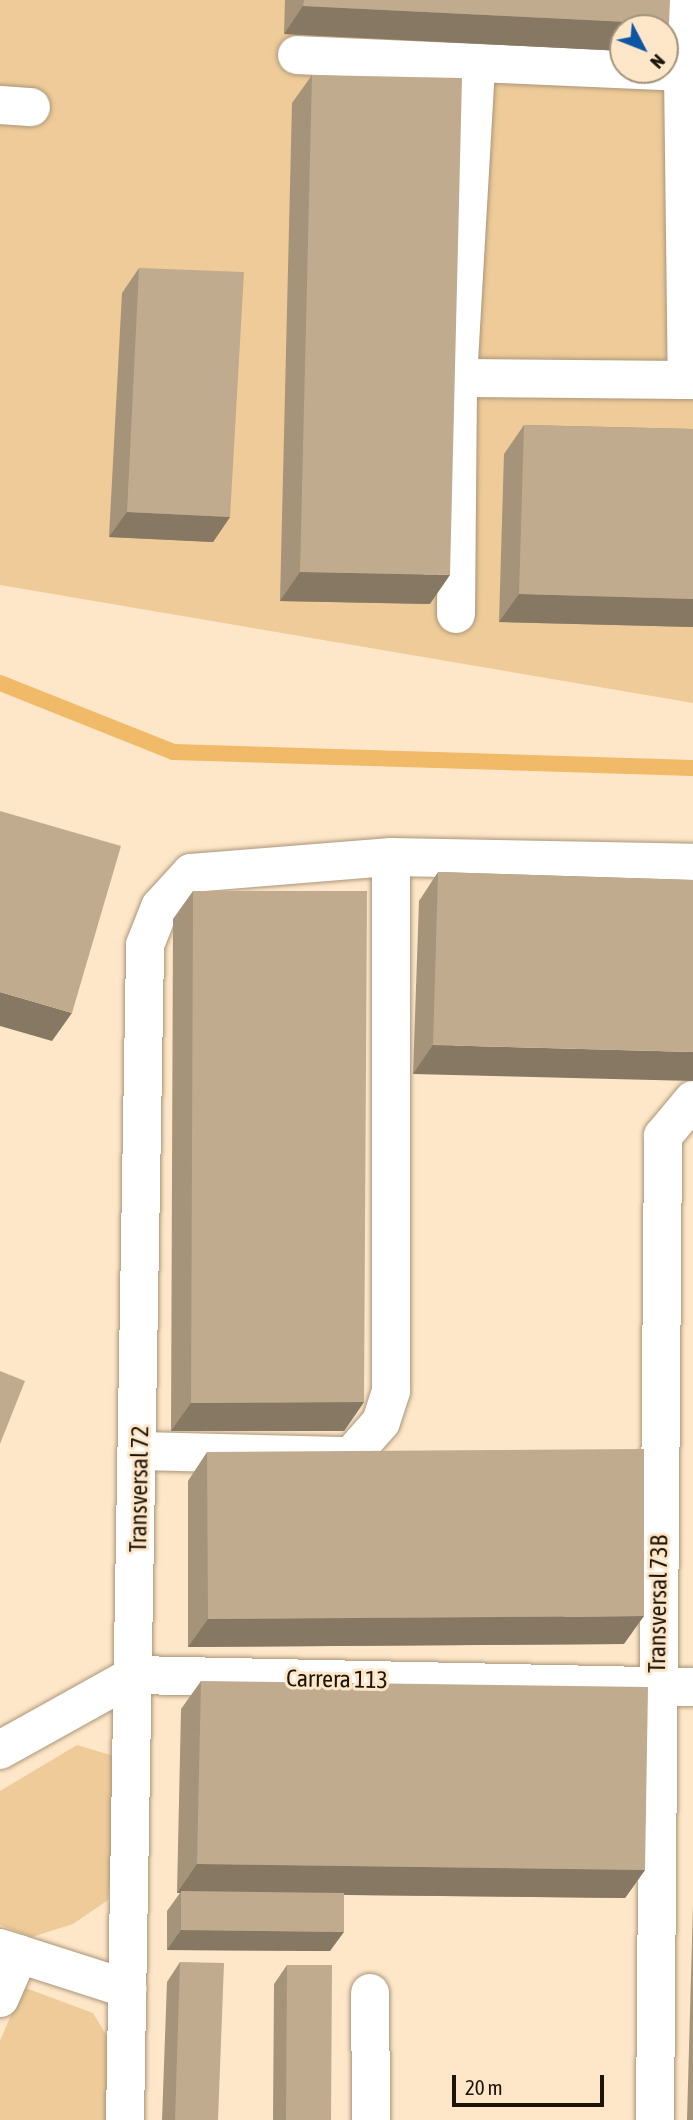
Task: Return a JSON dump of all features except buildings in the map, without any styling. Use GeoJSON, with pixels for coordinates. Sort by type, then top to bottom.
{"type":"FeatureCollection","features":[{"type":"Feature","properties":{"kind":"street"},"geometry":{"type":"LineString","coordinates":[[458,378],[690,380],[683,72],[687,0]]}},
{"type":"Feature","properties":{"kind":"street"},"geometry":{"type":"LineString","coordinates":[[297,55],[476,67],[683,72]]}},
{"type":"Feature","properties":{"kind":"street"},"geometry":{"type":"LineString","coordinates":[[456,614],[458,378],[476,67]]}},
{"type":"Feature","properties":{"kind":"street"},"geometry":{"type":"LineString","coordinates":[[140,1451],[351,1456],[381,1422],[391,1391],[391,857],[693,863]]}},
{"type":"Feature","properties":{"kind":"street","name":"Transversal 72"},"geometry":{"type":"LineString","coordinates":[[125,2120],[140,1451],[145,945],[160,907],[191,873],[391,857]]}},
{"type":"Feature","properties":{"kind":"street","name":"Transversal 73B"},"geometry":{"type":"LineString","coordinates":[[655,2120],[675,1686],[663,1136],[693,1100]]}},
{"type":"Feature","properties":{"kind":"street"},"geometry":{"type":"LineString","coordinates":[[0,1751],[135,1675]]}},
{"type":"Feature","properties":{"kind":"street","name":"Carrera 113"},"geometry":{"type":"LineString","coordinates":[[135,1675],[675,1686]]}},
{"type":"Feature","properties":{"kind":"street"},"geometry":{"type":"LineString","coordinates":[[0,1998],[10,1951],[128,1989]]}},
{"type":"Feature","properties":{"kind":"street"},"geometry":{"type":"LineString","coordinates":[[370,1993],[371,2120]]}},
{"type":"Feature","properties":{"kind":"shaded area"},"geometry":{"type":"Polygon","coordinates":[[[0,0],[693,0],[693,703],[0,585],[0,0]]]}},
{"type":"Feature","properties":{"kind":"shaded area"},"geometry":{"type":"Polygon","coordinates":[[[77,1745],[114,1756],[117,1807],[108,1900],[73,1924],[32,1937],[0,1925],[0,1791],[77,1745]]]}},
{"type":"Feature","properties":{"kind":"shaded area"},"geometry":{"type":"Polygon","coordinates":[[[23,1987],[93,2013],[115,2050],[113,2120],[0,2120],[0,2041],[23,1987]]]}},
{"type":"Feature","properties":{"kind":"waterway"},"geometry":{"type":"LineString","coordinates":[[0,683],[173,752],[693,768]]}}]}
